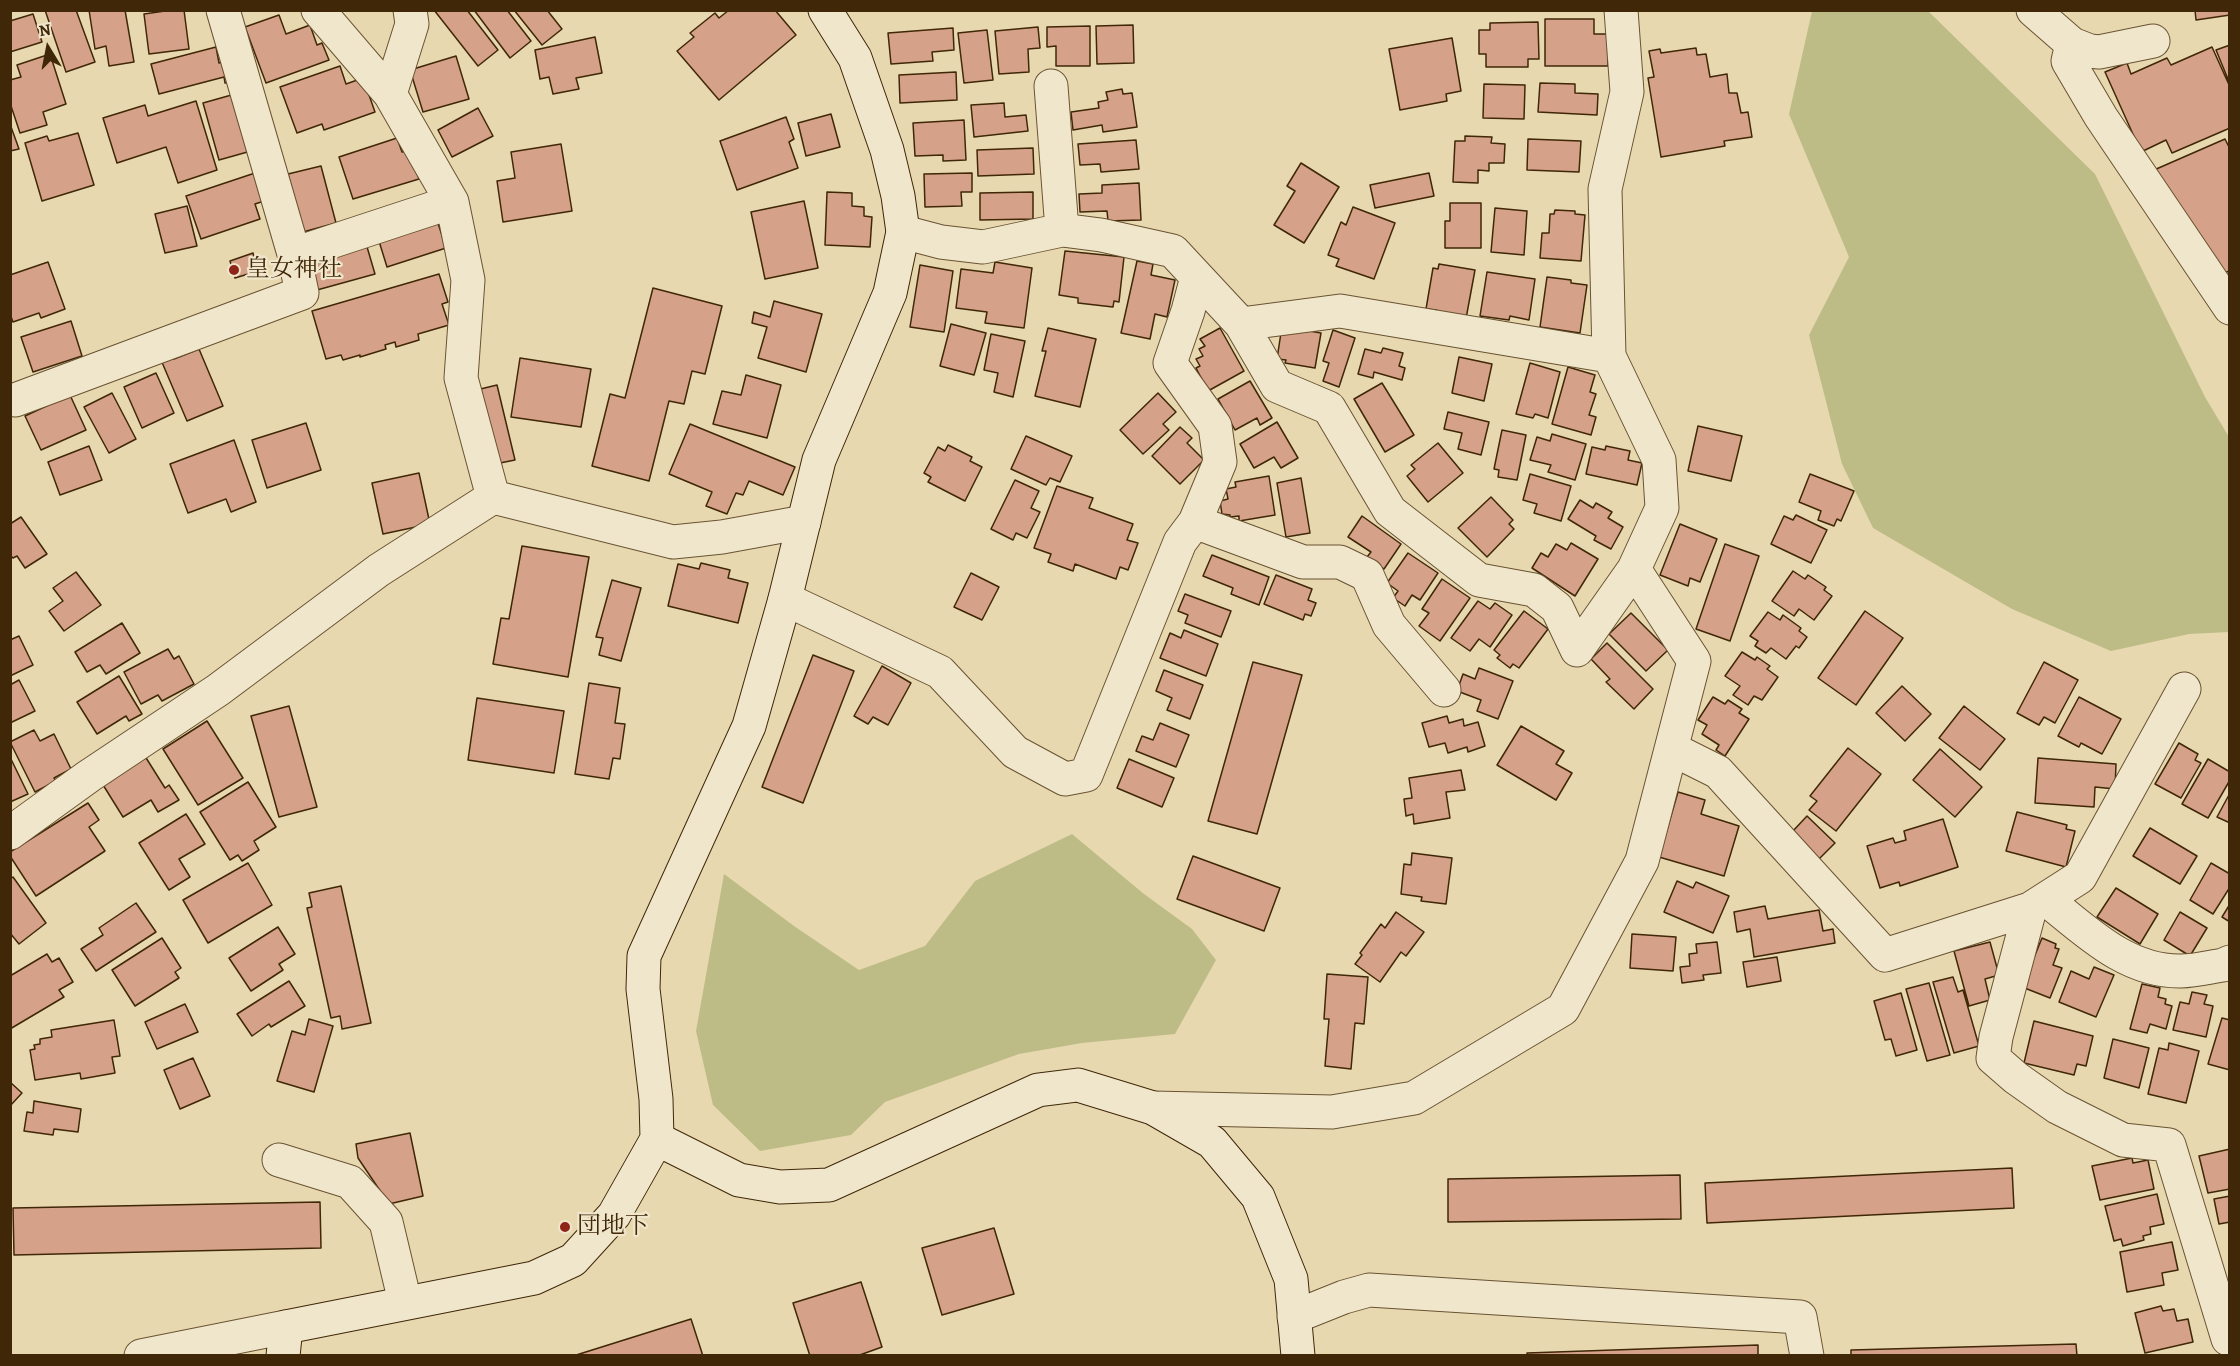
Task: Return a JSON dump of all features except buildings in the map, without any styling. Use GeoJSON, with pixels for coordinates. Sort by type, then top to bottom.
{"type":"FeatureCollection","features":[{"type":"Feature","properties":{"kind":"street"},"geometry":{"type":"LineString","coordinates":[[15,400],[302,293],[294,254],[223,10]]}},
{"type":"Feature","properties":{"kind":"street"},"geometry":{"type":"LineString","coordinates":[[318,10],[390,94],[452,202],[468,280],[461,378],[494,497]]}},
{"type":"Feature","properties":{"kind":"street"},"geometry":{"type":"LineString","coordinates":[[390,94],[412,24],[410,10]]}},
{"type":"Feature","properties":{"kind":"street"},"geometry":{"type":"LineString","coordinates":[[141,1356],[285,1341],[405,1302],[534,1278],[573,1260],[614,1215],[657,1139],[656,1099],[643,989],[644,956],[749,726],[785,599],[819,460],[890,293],[903,232],[898,196],[887,150],[855,58],[825,10]]}},
{"type":"Feature","properties":{"kind":"street"},"geometry":{"type":"LineString","coordinates":[[903,232],[941,242],[982,247],[1034,238],[1062,230],[1101,235],[1173,251],[1241,324],[1277,386],[1329,408],[1390,511],[1479,580],[1534,590],[1557,608],[1577,650],[1634,569],[1662,508],[1659,460],[1609,356],[1605,189],[1627,92],[1621,10]]}},
{"type":"Feature","properties":{"kind":"street"},"geometry":{"type":"LineString","coordinates":[[2033,10],[2072,44],[2090,51],[2099,52],[2153,41]]}},
{"type":"Feature","properties":{"kind":"street"},"geometry":{"type":"LineString","coordinates":[[2072,44],[2068,61],[2101,117],[2229,308]]}},
{"type":"Feature","properties":{"kind":"street"},"geometry":{"type":"LineString","coordinates":[[1051,86],[1062,230]]}},
{"type":"Feature","properties":{"kind":"street"},"geometry":{"type":"LineString","coordinates":[[294,254],[452,202]]}},
{"type":"Feature","properties":{"kind":"street"},"geometry":{"type":"LineString","coordinates":[[785,599],[940,672],[1015,752],[1065,779],[1086,775],[1180,542],[1195,522],[1220,462],[1215,426],[1170,363],[1197,277]]}},
{"type":"Feature","properties":{"kind":"street"},"geometry":{"type":"LineString","coordinates":[[1241,324],[1340,311],[1609,356]]}},
{"type":"Feature","properties":{"kind":"street"},"geometry":{"type":"LineString","coordinates":[[10,833],[89,776],[218,690],[379,570],[494,497],[673,542],[722,537],[804,522]]}},
{"type":"Feature","properties":{"kind":"street"},"geometry":{"type":"LineString","coordinates":[[1195,522],[1303,562],[1340,562],[1368,574],[1389,625],[1444,690]]}},
{"type":"Feature","properties":{"kind":"street"},"geometry":{"type":"LineString","coordinates":[[1153,1108],[1332,1112],[1414,1098],[1563,1009],[1642,861],[1694,661],[1634,569]]}},
{"type":"Feature","properties":{"kind":"street"},"geometry":{"type":"LineString","coordinates":[[1672,749],[1718,772],[1885,955],[2039,905],[2080,877],[2184,689]]}},
{"type":"Feature","properties":{"kind":"street"},"geometry":{"type":"LineString","coordinates":[[2039,905],[2110,950],[2151,968],[2182,971],[2223,965],[2229,962]]}},
{"type":"Feature","properties":{"kind":"street"},"geometry":{"type":"LineString","coordinates":[[2039,905],[1996,1037],[1993,1058],[2016,1078],[2057,1107],[2123,1140],[2169,1145],[2228,1339]]}},
{"type":"Feature","properties":{"kind":"street"},"geometry":{"type":"LineString","coordinates":[[657,1139],[739,1180],[780,1187],[829,1185],[1038,1090],[1078,1085],[1153,1108],[1212,1142],[1258,1197],[1291,1279],[1298,1356]]}},
{"type":"Feature","properties":{"kind":"street"},"geometry":{"type":"LineString","coordinates":[[279,1160],[350,1182],[386,1222],[405,1302]]}},
{"type":"Feature","properties":{"kind":"street"},"geometry":{"type":"LineString","coordinates":[[1294,1317],[1344,1297],[1369,1290],[1800,1317],[1807,1356]]}},
{"type":"Feature","properties":{"kind":"shaded area"},"geometry":{"type":"Polygon","coordinates":[[[1812,11],[1928,11],[2095,174],[2205,397],[2229,437],[2229,632],[2189,634],[2111,651],[2012,609],[1873,528],[1842,464],[1809,335],[1849,257],[1789,114],[1812,11]]]}},
{"type":"Feature","properties":{"kind":"shaded area"},"geometry":{"type":"Polygon","coordinates":[[[1072,834],[1144,894],[1192,929],[1216,960],[1175,1034],[1082,1043],[1019,1054],[885,1102],[851,1135],[760,1151],[713,1105],[696,1031],[724,874],[794,926],[859,970],[925,946],[975,881],[1072,834]]]}},
{"type":"Feature","properties":{"kind":"place","name":"皇女神社"},"geometry":{"type":"Point","coordinates":[234,270]}},
{"type":"Feature","properties":{"kind":"place","name":"団地下"},"geometry":{"type":"Point","coordinates":[565,1227]}}]}
